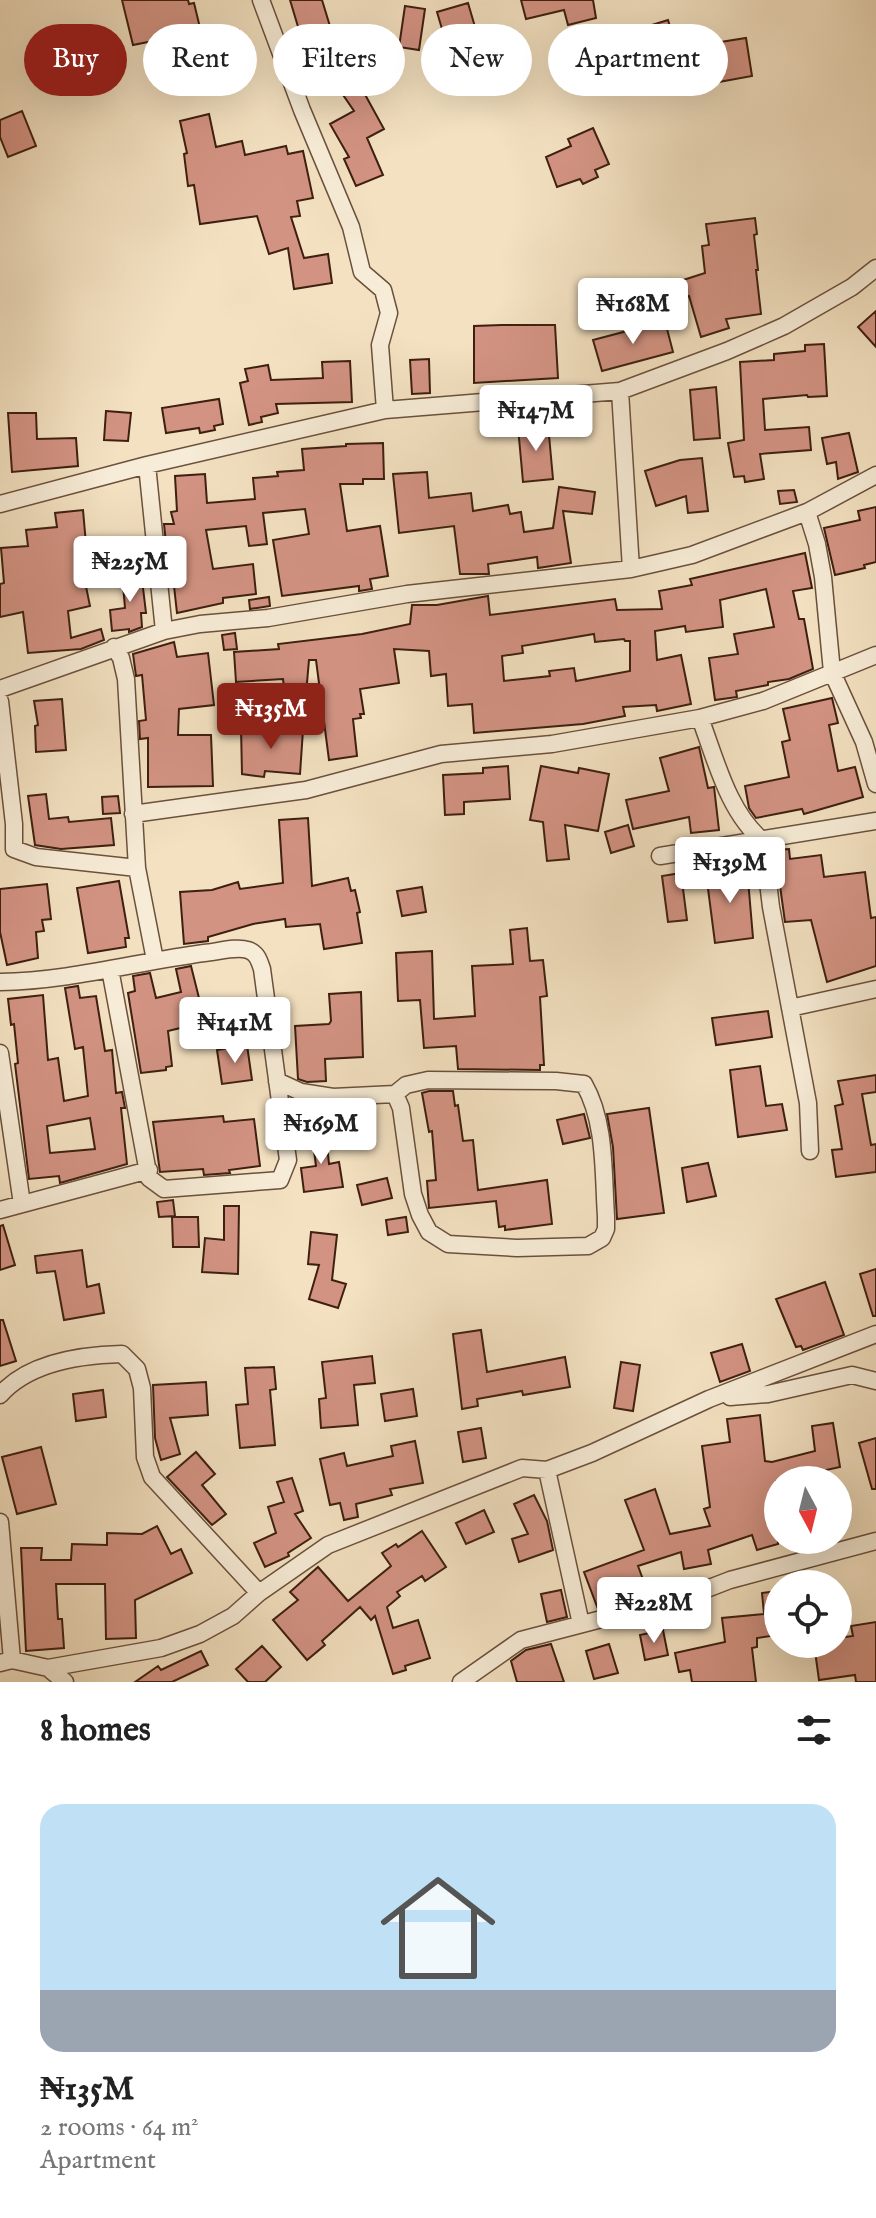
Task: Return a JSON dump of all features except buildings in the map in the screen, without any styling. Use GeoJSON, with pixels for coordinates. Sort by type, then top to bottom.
{"type":"FeatureCollection","features":[{"type":"Feature","properties":{"kind":"street"},"geometry":{"type":"LineString","coordinates":[[261,0],[302,110],[351,227],[362,272],[383,290],[389,313],[380,345],[385,410]]}},
{"type":"Feature","properties":{"kind":"street"},"geometry":{"type":"LineString","coordinates":[[0,504],[147,465],[385,410],[620,391],[784,326],[852,287],[876,268]]}},
{"type":"Feature","properties":{"kind":"street"},"geometry":{"type":"LineString","coordinates":[[620,391],[631,569]]}},
{"type":"Feature","properties":{"kind":"street"},"geometry":{"type":"LineString","coordinates":[[147,465],[164,631]]}},
{"type":"Feature","properties":{"kind":"street"},"geometry":{"type":"LineString","coordinates":[[0,689],[114,647],[164,631],[200,624],[304,613],[355,601],[407,594],[631,569],[692,555],[807,512],[876,475]]}},
{"type":"Feature","properties":{"kind":"street"},"geometry":{"type":"LineString","coordinates":[[807,512],[823,577],[832,672],[864,742],[876,784]]}},
{"type":"Feature","properties":{"kind":"street"},"geometry":{"type":"LineString","coordinates":[[114,647],[121,658],[126,679],[137,868],[155,960]]}},
{"type":"Feature","properties":{"kind":"street"},"geometry":{"type":"LineString","coordinates":[[133,814],[306,790],[441,754],[552,744],[700,718],[763,701],[876,655]]}},
{"type":"Feature","properties":{"kind":"street"},"geometry":{"type":"LineString","coordinates":[[0,701],[14,824],[7,848],[36,857],[137,868]]}},
{"type":"Feature","properties":{"kind":"street"},"geometry":{"type":"LineString","coordinates":[[700,718],[724,784],[749,829],[763,841],[771,907],[808,1103],[810,1151]]}},
{"type":"Feature","properties":{"kind":"street"},"geometry":{"type":"LineString","coordinates":[[660,856],[876,821]]}},
{"type":"Feature","properties":{"kind":"street"},"geometry":{"type":"LineString","coordinates":[[0,982],[242,949],[257,955],[262,969],[288,1160],[280,1180],[164,1189],[149,1178],[110,969]]}},
{"type":"Feature","properties":{"kind":"street"},"geometry":{"type":"LineString","coordinates":[[790,1008],[876,989]]}},
{"type":"Feature","properties":{"kind":"street"},"geometry":{"type":"LineString","coordinates":[[0,1053],[22,1204]]}},
{"type":"Feature","properties":{"kind":"street"},"geometry":{"type":"LineString","coordinates":[[277,1081],[301,1092],[333,1097],[395,1094],[406,1085],[428,1080],[584,1084],[593,1100],[599,1128],[606,1216],[602,1238],[588,1246],[517,1248],[448,1244],[429,1232],[413,1194],[401,1108],[395,1094]]}},
{"type":"Feature","properties":{"kind":"street"},"geometry":{"type":"LineString","coordinates":[[0,1210],[149,1170]]}},
{"type":"Feature","properties":{"kind":"street"},"geometry":{"type":"LineString","coordinates":[[0,1522],[6,1661],[48,1668],[161,1648],[200,1634],[233,1616],[259,1593],[328,1545],[522,1468],[547,1470],[592,1453],[709,1399],[876,1334]]}},
{"type":"Feature","properties":{"kind":"street"},"geometry":{"type":"LineString","coordinates":[[0,1395],[23,1376],[53,1364],[95,1355],[122,1354],[137,1369],[142,1388],[145,1457],[152,1477],[259,1593]]}},
{"type":"Feature","properties":{"kind":"street"},"geometry":{"type":"LineString","coordinates":[[709,1399],[768,1394],[852,1375],[876,1381]]}},
{"type":"Feature","properties":{"kind":"street"},"geometry":{"type":"LineString","coordinates":[[547,1470],[581,1624]]}},
{"type":"Feature","properties":{"kind":"street"},"geometry":{"type":"LineString","coordinates":[[461,1682],[521,1640],[686,1597],[730,1580],[876,1541]]}},
{"type":"Feature","properties":{"kind":"street"},"geometry":{"type":"LineString","coordinates":[[48,1668],[65,1682]]}}]}
